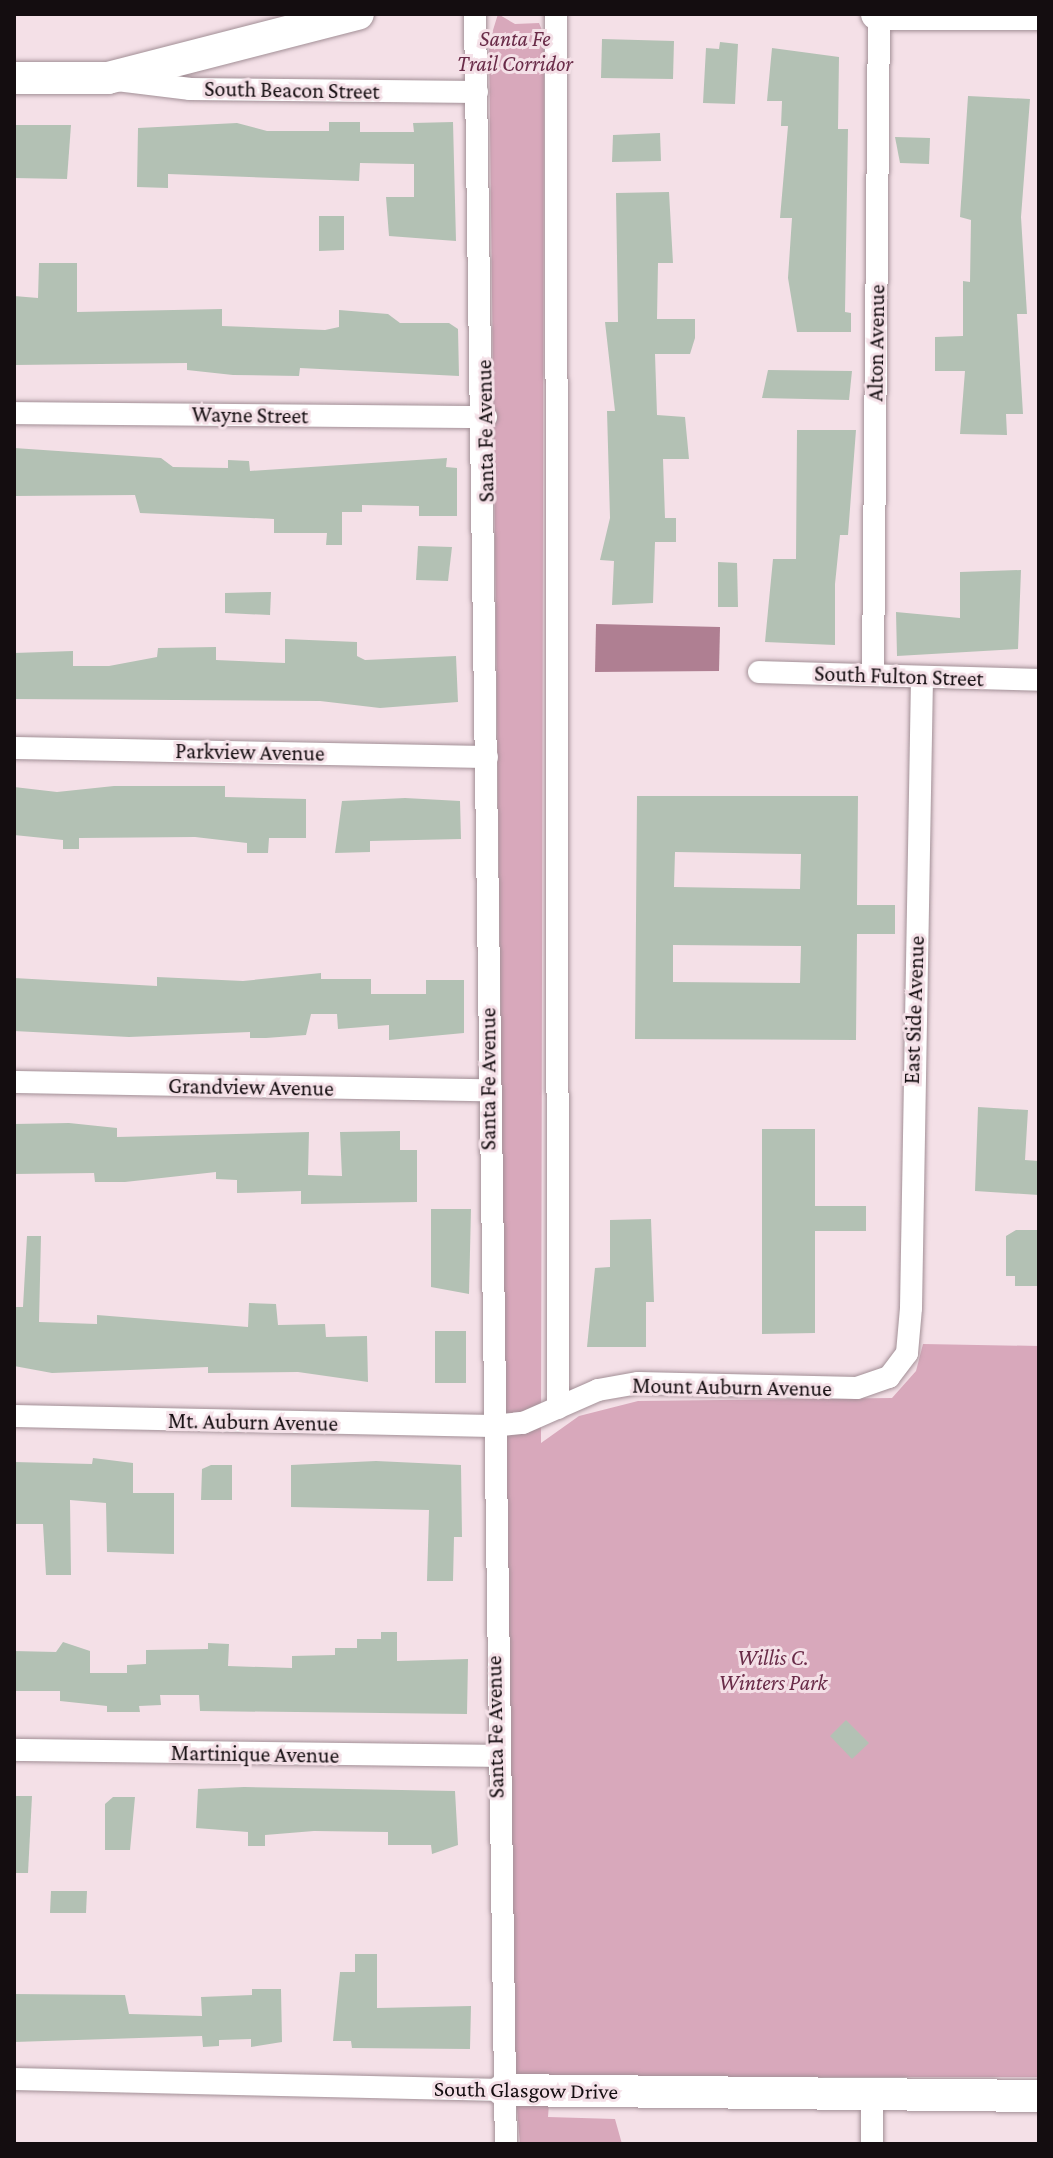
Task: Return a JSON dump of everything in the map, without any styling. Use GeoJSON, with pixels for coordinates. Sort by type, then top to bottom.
{"type":"FeatureCollection","features":[{"type":"Feature","properties":{"kind":"street","name":"South Beacon Street"},"geometry":{"type":"LineString","coordinates":[[108,78],[253,26],[358,14]]}},
{"type":"Feature","properties":{"kind":"street","name":"Santa Fe Avenue"},"geometry":{"type":"LineString","coordinates":[[475,14],[486,417],[487,1090],[495,1756],[506,2144]]}},
{"type":"Feature","properties":{"kind":"street"},"geometry":{"type":"LineString","coordinates":[[556,14],[558,1408]]}},
{"type":"Feature","properties":{"kind":"street"},"geometry":{"type":"LineString","coordinates":[[878,14],[1039,14]]}},
{"type":"Feature","properties":{"kind":"street","name":"Alton Avenue"},"geometry":{"type":"LineString","coordinates":[[873,672],[878,14]]}},
{"type":"Feature","properties":{"kind":"street","name":"South Beacon Street"},"geometry":{"type":"LineString","coordinates":[[14,78],[108,78],[190,89],[477,92]]}},
{"type":"Feature","properties":{"kind":"street","name":"Wayne Street"},"geometry":{"type":"LineString","coordinates":[[14,413],[486,417]]}},
{"type":"Feature","properties":{"kind":"street","name":"South Fulton Street"},"geometry":{"type":"LineString","coordinates":[[759,672],[873,672],[922,677],[1039,680]]}},
{"type":"Feature","properties":{"kind":"street","name":"East Side Avenue"},"geometry":{"type":"LineString","coordinates":[[909,1343],[922,677]]}},
{"type":"Feature","properties":{"kind":"street","name":"Parkview Avenue"},"geometry":{"type":"LineString","coordinates":[[14,748],[487,757]]}},
{"type":"Feature","properties":{"kind":"street","name":"Grandview Avenue"},"geometry":{"type":"LineString","coordinates":[[14,1082],[487,1090]]}},
{"type":"Feature","properties":{"kind":"street","name":"Mount Auburn Avenue"},"geometry":{"type":"LineString","coordinates":[[492,1426],[523,1423],[558,1408],[638,1383],[873,1386],[900,1366],[909,1343]]}},
{"type":"Feature","properties":{"kind":"street","name":"Mt. Auburn Avenue"},"geometry":{"type":"LineString","coordinates":[[14,1416],[492,1426]]}},
{"type":"Feature","properties":{"kind":"street","name":"Martinique Avenue"},"geometry":{"type":"LineString","coordinates":[[14,1750],[495,1756]]}},
{"type":"Feature","properties":{"kind":"street","name":"South Glasgow Drive"},"geometry":{"type":"LineString","coordinates":[[14,2079],[503,2090],[1039,2096]]}},
{"type":"Feature","properties":{"kind":"street"},"geometry":{"type":"LineString","coordinates":[[872,2094],[872,2144]]}},
{"type":"Feature","properties":{"kind":"green space","name":"Willis C. Winters Park"},"geometry":{"type":"Polygon","coordinates":[[[498,14],[515,24],[539,23],[544,35],[541,1443],[579,1416],[638,1401],[892,1398],[916,1371],[923,1344],[1039,1346],[1039,2077],[551,2077],[548,2117],[615,2119],[622,2144],[520,2144],[513,2061],[489,43],[498,14]]]}},
{"type":"Feature","properties":{"kind":"shaded area"},"geometry":{"type":"Polygon","coordinates":[[[596,624],[720,627],[719,671],[595,672],[596,624]]]}},
{"type":"Feature","properties":{"kind":"building"},"geometry":{"type":"Polygon","coordinates":[[[602,39],[674,41],[673,79],[601,78],[602,39]]]}},
{"type":"Feature","properties":{"kind":"building"},"geometry":{"type":"Polygon","coordinates":[[[720,42],[738,44],[735,104],[703,103],[706,48],[719,49],[720,42]]]}},
{"type":"Feature","properties":{"kind":"building"},"geometry":{"type":"Polygon","coordinates":[[[772,48],[839,57],[838,129],[848,129],[845,312],[851,313],[851,332],[797,332],[788,278],[792,218],[780,218],[788,126],[781,126],[782,101],[767,101],[772,48]]]}},
{"type":"Feature","properties":{"kind":"building"},"geometry":{"type":"Polygon","coordinates":[[[968,96],[1030,99],[1021,217],[1027,314],[1017,314],[1023,414],[1006,414],[1007,435],[960,434],[965,371],[935,371],[935,337],[963,336],[963,281],[970,282],[971,220],[960,217],[968,96]]]}},
{"type":"Feature","properties":{"kind":"building"},"geometry":{"type":"Polygon","coordinates":[[[329,122],[360,122],[360,132],[414,132],[413,123],[453,122],[456,241],[389,236],[386,197],[414,197],[414,164],[360,163],[359,181],[168,174],[168,188],[137,187],[138,128],[237,123],[267,131],[329,131],[329,122]]]}},
{"type":"Feature","properties":{"kind":"building"},"geometry":{"type":"Polygon","coordinates":[[[14,125],[71,125],[67,179],[14,178],[14,125]]]}},
{"type":"Feature","properties":{"kind":"building"},"geometry":{"type":"Polygon","coordinates":[[[660,133],[661,161],[612,162],[613,135],[660,133]]]}},
{"type":"Feature","properties":{"kind":"building"},"geometry":{"type":"Polygon","coordinates":[[[895,137],[930,138],[929,164],[900,163],[895,137]]]}},
{"type":"Feature","properties":{"kind":"building"},"geometry":{"type":"Polygon","coordinates":[[[669,192],[673,263],[658,263],[657,319],[695,319],[695,338],[690,354],[655,354],[657,415],[685,417],[689,459],[663,459],[665,518],[676,518],[676,542],[655,542],[653,603],[612,605],[614,561],[600,560],[610,518],[607,411],[615,411],[605,322],[618,322],[616,193],[669,192]]]}},
{"type":"Feature","properties":{"kind":"building"},"geometry":{"type":"Polygon","coordinates":[[[319,216],[344,216],[344,250],[319,251],[319,216]]]}},
{"type":"Feature","properties":{"kind":"building"},"geometry":{"type":"Polygon","coordinates":[[[39,263],[77,263],[77,312],[222,309],[222,326],[325,330],[339,327],[339,310],[388,314],[400,323],[449,323],[458,329],[459,376],[300,368],[299,376],[233,375],[187,370],[187,363],[14,365],[14,296],[38,298],[39,263]]]}},
{"type":"Feature","properties":{"kind":"building"},"geometry":{"type":"Polygon","coordinates":[[[768,370],[852,371],[849,400],[762,398],[768,370]]]}},
{"type":"Feature","properties":{"kind":"building"},"geometry":{"type":"Polygon","coordinates":[[[797,430],[856,430],[848,535],[840,535],[835,584],[835,645],[765,642],[773,559],[796,559],[797,430]]]}},
{"type":"Feature","properties":{"kind":"building"},"geometry":{"type":"Polygon","coordinates":[[[14,448],[161,458],[173,467],[228,468],[228,460],[249,461],[250,471],[447,458],[446,467],[457,468],[457,516],[419,516],[419,506],[362,505],[362,512],[342,512],[342,545],[326,545],[327,533],[274,533],[274,519],[140,513],[135,495],[14,496],[14,448]]]}},
{"type":"Feature","properties":{"kind":"building"},"geometry":{"type":"Polygon","coordinates":[[[418,546],[452,547],[448,581],[416,580],[418,546]]]}},
{"type":"Feature","properties":{"kind":"building"},"geometry":{"type":"Polygon","coordinates":[[[718,562],[737,563],[738,607],[718,607],[718,562]]]}},
{"type":"Feature","properties":{"kind":"building"},"geometry":{"type":"Polygon","coordinates":[[[1021,570],[1018,649],[897,656],[896,612],[960,618],[960,572],[1021,570]]]}},
{"type":"Feature","properties":{"kind":"building"},"geometry":{"type":"Polygon","coordinates":[[[271,592],[270,615],[225,613],[225,593],[271,592]]]}},
{"type":"Feature","properties":{"kind":"building"},"geometry":{"type":"Polygon","coordinates":[[[285,639],[357,642],[357,656],[365,660],[456,656],[458,702],[380,708],[320,701],[14,699],[14,653],[73,651],[73,666],[109,666],[157,657],[158,648],[216,647],[216,660],[285,663],[285,639]]]}},
{"type":"Feature","properties":{"kind":"building"},"geometry":{"type":"Polygon","coordinates":[[[114,786],[225,786],[225,797],[306,799],[306,838],[269,838],[268,853],[247,853],[247,843],[195,837],[79,838],[79,849],[63,849],[63,840],[14,835],[14,787],[57,792],[114,786]]]}},
{"type":"Feature","properties":{"kind":"building"},"geometry":{"type":"Polygon","coordinates":[[[637,796],[858,796],[857,905],[895,905],[895,934],[857,934],[856,1040],[635,1039],[637,796]],[[675,852],[674,887],[800,889],[801,854],[675,852]],[[673,945],[673,982],[800,983],[801,946],[673,945]]]}},
{"type":"Feature","properties":{"kind":"building"},"geometry":{"type":"Polygon","coordinates":[[[405,798],[460,801],[461,839],[370,841],[370,852],[335,853],[342,801],[405,798]]]}},
{"type":"Feature","properties":{"kind":"building"},"geometry":{"type":"Polygon","coordinates":[[[321,973],[321,979],[371,979],[371,994],[426,994],[426,980],[464,980],[464,1033],[389,1040],[389,1025],[338,1029],[337,1014],[311,1014],[306,1035],[266,1038],[250,1038],[250,1032],[129,1037],[14,1031],[14,978],[157,986],[157,977],[243,981],[321,973]]]}},
{"type":"Feature","properties":{"kind":"building"},"geometry":{"type":"Polygon","coordinates":[[[978,1107],[1028,1110],[1025,1160],[1039,1161],[1039,1195],[975,1191],[978,1107]]]}},
{"type":"Feature","properties":{"kind":"building"},"geometry":{"type":"Polygon","coordinates":[[[69,1123],[117,1128],[117,1137],[309,1132],[308,1175],[342,1176],[340,1132],[400,1131],[400,1150],[417,1150],[417,1202],[301,1204],[301,1191],[237,1193],[237,1180],[216,1179],[216,1172],[125,1182],[95,1182],[94,1173],[14,1174],[14,1124],[69,1123]]]}},
{"type":"Feature","properties":{"kind":"building"},"geometry":{"type":"Polygon","coordinates":[[[762,1129],[815,1129],[815,1206],[866,1206],[866,1231],[815,1231],[815,1333],[762,1334],[762,1129]]]}},
{"type":"Feature","properties":{"kind":"building"},"geometry":{"type":"Polygon","coordinates":[[[431,1209],[471,1209],[469,1294],[431,1287],[431,1209]]]}},
{"type":"Feature","properties":{"kind":"building"},"geometry":{"type":"Polygon","coordinates":[[[651,1219],[654,1302],[646,1302],[646,1347],[587,1347],[595,1268],[610,1267],[610,1220],[651,1219]]]}},
{"type":"Feature","properties":{"kind":"building"},"geometry":{"type":"Polygon","coordinates":[[[1016,1230],[1039,1230],[1039,1286],[1015,1286],[1015,1276],[1006,1276],[1006,1236],[1016,1230]]]}},
{"type":"Feature","properties":{"kind":"building"},"geometry":{"type":"Polygon","coordinates":[[[27,1236],[41,1236],[39,1322],[97,1324],[97,1315],[248,1327],[249,1303],[276,1304],[278,1325],[325,1324],[326,1337],[367,1336],[368,1382],[298,1372],[208,1373],[208,1367],[52,1373],[14,1366],[14,1307],[23,1307],[27,1236]]]}},
{"type":"Feature","properties":{"kind":"building"},"geometry":{"type":"Polygon","coordinates":[[[435,1331],[466,1331],[466,1383],[435,1383],[435,1331]]]}},
{"type":"Feature","properties":{"kind":"building"},"geometry":{"type":"Polygon","coordinates":[[[93,1458],[133,1463],[133,1493],[174,1493],[174,1554],[107,1552],[106,1503],[70,1500],[71,1575],[46,1575],[43,1524],[14,1524],[14,1462],[92,1464],[93,1458]]]}},
{"type":"Feature","properties":{"kind":"building"},"geometry":{"type":"Polygon","coordinates":[[[376,1461],[461,1465],[462,1537],[454,1537],[453,1581],[427,1581],[429,1510],[291,1507],[291,1465],[376,1461]]]}},
{"type":"Feature","properties":{"kind":"building"},"geometry":{"type":"Polygon","coordinates":[[[211,1465],[232,1465],[232,1500],[201,1500],[202,1469],[211,1465]]]}},
{"type":"Feature","properties":{"kind":"building"},"geometry":{"type":"Polygon","coordinates":[[[381,1632],[397,1632],[397,1661],[468,1659],[467,1714],[200,1711],[199,1695],[160,1695],[161,1705],[139,1706],[140,1712],[107,1712],[107,1706],[60,1701],[60,1691],[14,1691],[14,1651],[56,1652],[63,1642],[90,1651],[90,1673],[127,1673],[127,1665],[146,1664],[146,1650],[208,1649],[208,1643],[229,1644],[228,1666],[292,1668],[292,1656],[335,1655],[335,1648],[357,1648],[357,1639],[381,1639],[381,1632]]]}},
{"type":"Feature","properties":{"kind":"building"},"geometry":{"type":"Polygon","coordinates":[[[846,1720],[869,1743],[852,1759],[830,1736],[846,1720]]]}},
{"type":"Feature","properties":{"kind":"building"},"geometry":{"type":"Polygon","coordinates":[[[198,1789],[455,1791],[458,1845],[432,1854],[431,1845],[388,1845],[388,1832],[314,1831],[265,1835],[265,1846],[248,1846],[248,1832],[196,1828],[198,1789]]]}},
{"type":"Feature","properties":{"kind":"building"},"geometry":{"type":"Polygon","coordinates":[[[14,1796],[32,1796],[28,1873],[14,1873],[14,1796]]]}},
{"type":"Feature","properties":{"kind":"building"},"geometry":{"type":"Polygon","coordinates":[[[113,1797],[135,1797],[130,1850],[105,1850],[105,1804],[113,1797]]]}},
{"type":"Feature","properties":{"kind":"building"},"geometry":{"type":"Polygon","coordinates":[[[51,1891],[87,1891],[86,1913],[50,1913],[51,1891]]]}},
{"type":"Feature","properties":{"kind":"building"},"geometry":{"type":"Polygon","coordinates":[[[355,1954],[377,1954],[377,2008],[471,2006],[470,2049],[352,2048],[351,2041],[333,2041],[340,1972],[355,1972],[355,1954]]]}},
{"type":"Feature","properties":{"kind":"building"},"geometry":{"type":"Polygon","coordinates":[[[252,1989],[281,1989],[282,2042],[251,2047],[251,2039],[219,2040],[219,2046],[203,2047],[202,2036],[14,2042],[14,1994],[125,1995],[129,2014],[202,2016],[201,1997],[252,1995],[252,1989]]]}},
{"type":"Feature","properties":{"kind":"park label","name":"Santa Fe Trail Corridor"},"geometry":{"type":"Point","coordinates":[515,50]}}]}
